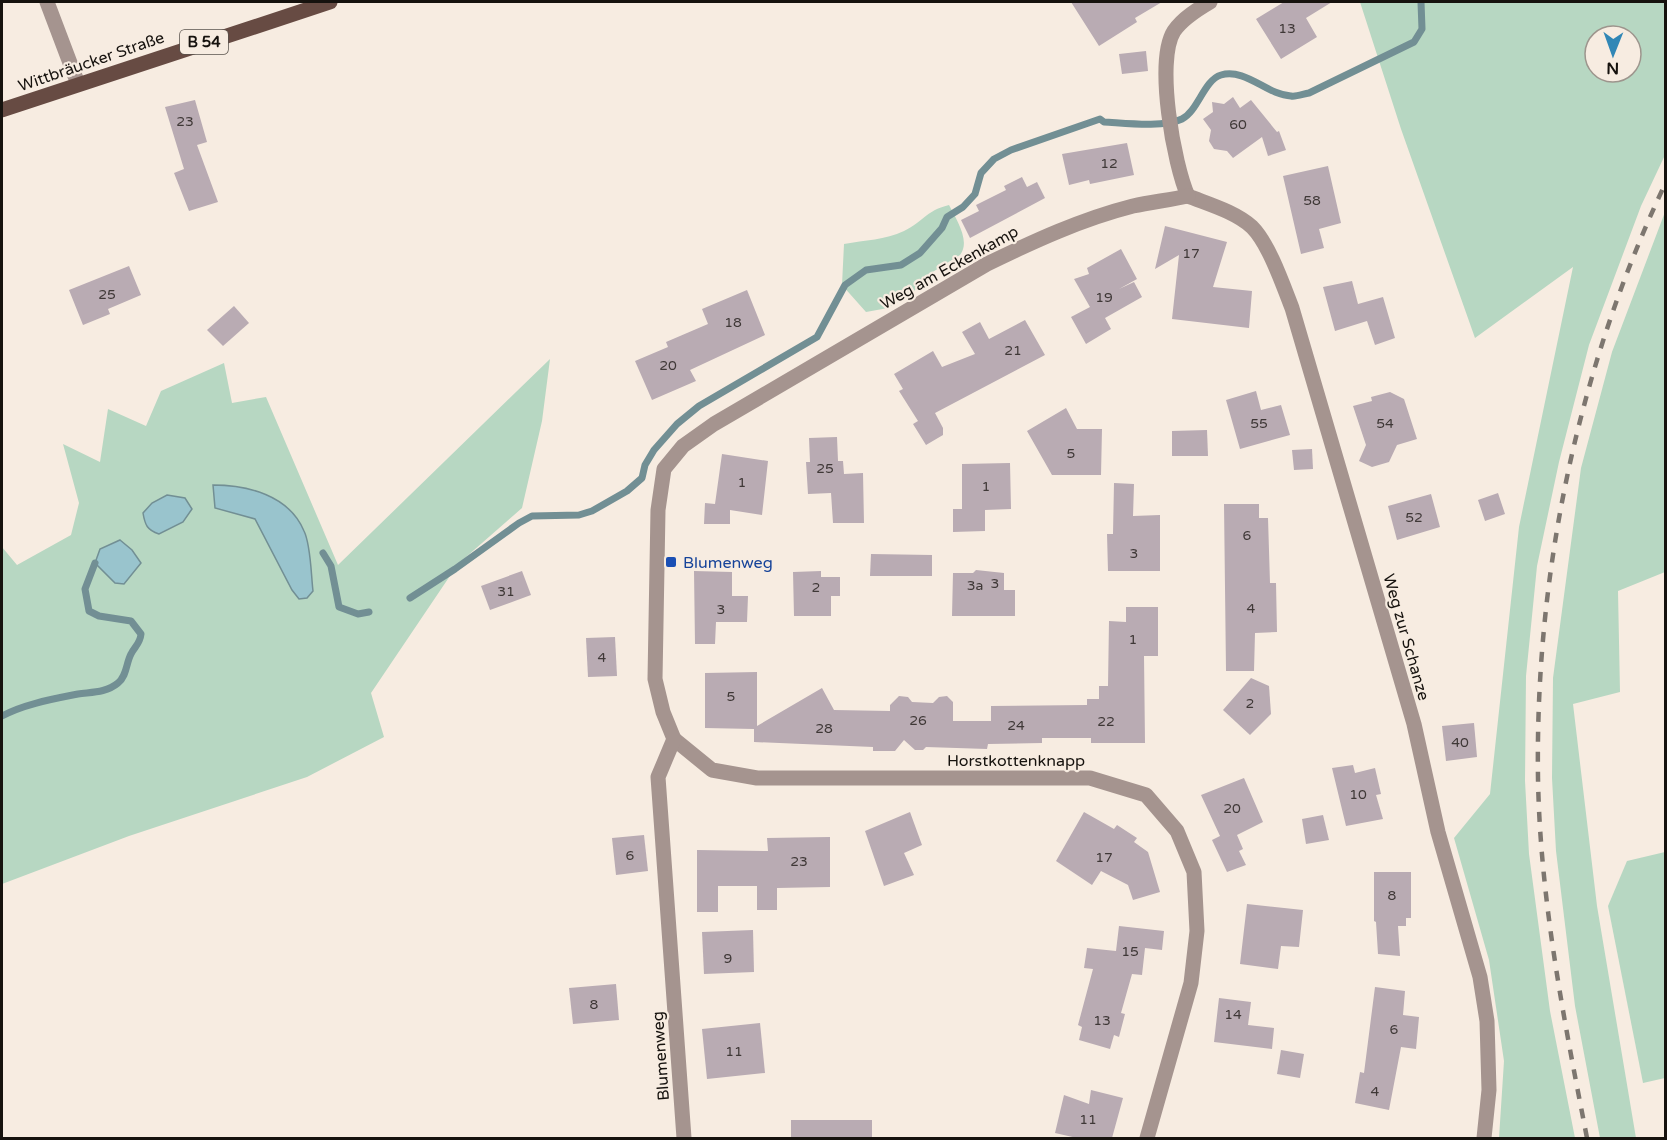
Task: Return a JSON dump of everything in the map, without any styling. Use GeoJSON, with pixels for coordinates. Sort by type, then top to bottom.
{"type":"FeatureCollection","features":[{"type":"Feature","properties":{"kind":"main road","name":"Wittbräucker Straße"},"geometry":{"type":"LineString","coordinates":[[2,110],[330,2]]}},
{"type":"Feature","properties":{"kind":"street"},"geometry":{"type":"LineString","coordinates":[[47,2],[78,84]]}},
{"type":"Feature","properties":{"kind":"street"},"geometry":{"type":"LineString","coordinates":[[1188,196],[1181,181],[1173,143],[1168,105],[1167,65],[1174,32],[1193,12],[1210,2]]}},
{"type":"Feature","properties":{"kind":"street","name":"Weg am Eckenkamp"},"geometry":{"type":"LineString","coordinates":[[674,739],[663,712],[655,679],[658,510],[664,469],[683,446],[714,424],[987,264],[1032,242],[1133,206],[1188,196]]}},
{"type":"Feature","properties":{"kind":"street","name":"Weg zur Schanze"},"geometry":{"type":"LineString","coordinates":[[1188,196],[1220,208],[1252,227],[1276,268],[1292,308],[1411,713],[1438,832],[1480,977],[1486,1021],[1489,1090],[1484,1138]]}},
{"type":"Feature","properties":{"kind":"street","name":"Blumenweg"},"geometry":{"type":"LineString","coordinates":[[674,739],[658,777],[684,1138]]}},
{"type":"Feature","properties":{"kind":"street","name":"Horstkottenknapp"},"geometry":{"type":"LineString","coordinates":[[674,739],[712,770],[757,778],[1090,778],[1146,795],[1177,831],[1194,872],[1197,931],[1191,983],[1147,1138]]}},
{"type":"Feature","properties":{"kind":"green space"},"geometry":{"type":"Polygon","coordinates":[[[1360,2],[1665,2],[1665,155],[1641,206],[1589,345],[1559,462],[1537,566],[1526,676],[1525,781],[1529,854],[1550,1011],[1575,1138],[1499,1138],[1504,1061],[1489,960],[1454,838],[1490,794],[1519,527],[1573,267],[1475,338],[1401,129],[1360,2]]]}},
{"type":"Feature","properties":{"kind":"green space"},"geometry":{"type":"Polygon","coordinates":[[[949,205],[963,237],[963,249],[960,255],[923,278],[913,293],[888,308],[866,312],[842,285],[844,244],[897,234],[910,228],[929,213],[949,205]]]}},
{"type":"Feature","properties":{"kind":"green space"},"geometry":{"type":"Polygon","coordinates":[[[1665,212],[1665,572],[1618,591],[1620,692],[1573,704],[1597,906],[1636,1138],[1600,1138],[1575,1006],[1556,851],[1552,778],[1553,678],[1581,468],[1612,352],[1665,212]]]}},
{"type":"Feature","properties":{"kind":"green space"},"geometry":{"type":"Polygon","coordinates":[[[550,359],[542,421],[522,508],[458,564],[371,693],[384,737],[307,777],[129,836],[2,884],[2,547],[17,565],[71,535],[79,503],[63,444],[100,462],[108,409],[146,426],[161,391],[224,363],[232,403],[266,397],[338,565],[550,359]]]}},
{"type":"Feature","properties":{"kind":"green space"},"geometry":{"type":"Polygon","coordinates":[[[1665,852],[1665,1078],[1643,1083],[1608,906],[1627,861],[1665,852]]]}},
{"type":"Feature","properties":{"kind":"water"},"geometry":{"type":"Polygon","coordinates":[[[213,485],[239,487],[266,494],[288,509],[297,519],[304,531],[309,552],[313,591],[307,598],[299,599],[292,590],[255,519],[215,508],[213,485]]]}},
{"type":"Feature","properties":{"kind":"water"},"geometry":{"type":"Polygon","coordinates":[[[167,495],[185,498],[192,509],[183,522],[159,534],[147,526],[143,513],[152,503],[167,495]]]}},
{"type":"Feature","properties":{"kind":"water"},"geometry":{"type":"Polygon","coordinates":[[[120,540],[132,550],[141,563],[124,584],[115,583],[95,563],[100,549],[120,540]]]}},
{"type":"Feature","properties":{"kind":"building"},"geometry":{"type":"Polygon","coordinates":[[[1071,2],[1162,2],[1135,18],[1137,22],[1099,46],[1071,2]]]}},
{"type":"Feature","properties":{"kind":"building"},"geometry":{"type":"Polygon","coordinates":[[[1284,2],[1332,2],[1306,18],[1317,37],[1281,59],[1256,19],[1284,2]]]}},
{"type":"Feature","properties":{"kind":"building"},"geometry":{"type":"Polygon","coordinates":[[[1146,51],[1148,71],[1122,74],[1119,54],[1146,51]]]}},
{"type":"Feature","properties":{"kind":"building"},"geometry":{"type":"Polygon","coordinates":[[[1233,97],[1240,108],[1251,100],[1277,132],[1279,131],[1286,150],[1268,156],[1262,137],[1233,158],[1227,151],[1214,149],[1209,141],[1211,130],[1203,119],[1213,112],[1212,102],[1224,104],[1233,97]]]}},
{"type":"Feature","properties":{"kind":"building"},"geometry":{"type":"Polygon","coordinates":[[[195,100],[207,142],[197,145],[218,202],[189,211],[174,173],[184,169],[165,107],[195,100]]]}},
{"type":"Feature","properties":{"kind":"building"},"geometry":{"type":"Polygon","coordinates":[[[1127,143],[1134,175],[1090,184],[1089,180],[1069,185],[1062,154],[1127,143]]]}},
{"type":"Feature","properties":{"kind":"building"},"geometry":{"type":"Polygon","coordinates":[[[1328,166],[1341,223],[1319,229],[1324,248],[1301,254],[1283,176],[1328,166]]]}},
{"type":"Feature","properties":{"kind":"building"},"geometry":{"type":"Polygon","coordinates":[[[1022,177],[1027,187],[1037,182],[1045,198],[970,238],[961,220],[979,211],[976,205],[1006,190],[1004,186],[1022,177]]]}},
{"type":"Feature","properties":{"kind":"building"},"geometry":{"type":"Polygon","coordinates":[[[1165,226],[1227,242],[1213,287],[1252,291],[1249,328],[1172,319],[1179,255],[1155,269],[1165,226]]]}},
{"type":"Feature","properties":{"kind":"building"},"geometry":{"type":"Polygon","coordinates":[[[1121,249],[1137,279],[1119,289],[1134,282],[1142,297],[1105,318],[1111,329],[1086,344],[1071,317],[1090,307],[1074,279],[1089,274],[1087,268],[1121,249]]]}},
{"type":"Feature","properties":{"kind":"building"},"geometry":{"type":"Polygon","coordinates":[[[129,266],[141,295],[108,309],[110,314],[83,325],[69,290],[129,266]]]}},
{"type":"Feature","properties":{"kind":"building"},"geometry":{"type":"Polygon","coordinates":[[[1352,281],[1358,304],[1383,297],[1395,338],[1375,345],[1367,321],[1335,331],[1323,287],[1352,281]]]}},
{"type":"Feature","properties":{"kind":"building"},"geometry":{"type":"Polygon","coordinates":[[[747,290],[765,335],[690,370],[696,381],[652,400],[635,361],[668,347],[666,342],[708,324],[702,309],[747,290]]]}},
{"type":"Feature","properties":{"kind":"building"},"geometry":{"type":"Polygon","coordinates":[[[234,306],[249,323],[223,346],[207,330],[234,306]]]}},
{"type":"Feature","properties":{"kind":"building"},"geometry":{"type":"Polygon","coordinates":[[[1025,320],[1045,355],[935,413],[943,428],[943,435],[926,445],[913,424],[918,421],[899,391],[903,389],[894,374],[933,351],[942,367],[975,354],[962,332],[980,322],[989,339],[1025,320]]]}},
{"type":"Feature","properties":{"kind":"building"},"geometry":{"type":"Polygon","coordinates":[[[1256,391],[1261,410],[1281,405],[1290,435],[1240,449],[1226,400],[1256,391]]]}},
{"type":"Feature","properties":{"kind":"building"},"geometry":{"type":"Polygon","coordinates":[[[1390,392],[1404,399],[1417,439],[1397,445],[1389,462],[1372,467],[1359,461],[1366,445],[1353,406],[1372,401],[1371,397],[1390,392]]]}},
{"type":"Feature","properties":{"kind":"building"},"geometry":{"type":"Polygon","coordinates":[[[1066,408],[1077,429],[1102,429],[1101,475],[1052,475],[1027,431],[1066,408]]]}},
{"type":"Feature","properties":{"kind":"building"},"geometry":{"type":"Polygon","coordinates":[[[1207,430],[1208,456],[1172,456],[1172,431],[1207,430]]]}},
{"type":"Feature","properties":{"kind":"building"},"geometry":{"type":"Polygon","coordinates":[[[837,437],[838,461],[843,461],[844,474],[863,473],[864,523],[833,523],[831,493],[808,494],[806,462],[810,462],[809,438],[837,437]]]}},
{"type":"Feature","properties":{"kind":"building"},"geometry":{"type":"Polygon","coordinates":[[[1312,449],[1313,469],[1294,470],[1292,450],[1312,449]]]}},
{"type":"Feature","properties":{"kind":"building"},"geometry":{"type":"Polygon","coordinates":[[[722,454],[768,461],[762,515],[730,510],[730,524],[704,524],[705,503],[715,504],[722,454]]]}},
{"type":"Feature","properties":{"kind":"building"},"geometry":{"type":"Polygon","coordinates":[[[1010,463],[1011,509],[985,510],[985,531],[953,532],[953,509],[962,509],[962,464],[1010,463]]]}},
{"type":"Feature","properties":{"kind":"building"},"geometry":{"type":"Polygon","coordinates":[[[1114,483],[1134,484],[1133,516],[1160,515],[1160,571],[1108,571],[1107,534],[1113,534],[1114,483]]]}},
{"type":"Feature","properties":{"kind":"building"},"geometry":{"type":"Polygon","coordinates":[[[1498,493],[1505,514],[1485,521],[1478,500],[1498,493]]]}},
{"type":"Feature","properties":{"kind":"building"},"geometry":{"type":"Polygon","coordinates":[[[1431,494],[1440,527],[1397,540],[1388,506],[1431,494]]]}},
{"type":"Feature","properties":{"kind":"building"},"geometry":{"type":"Polygon","coordinates":[[[1224,504],[1259,504],[1259,518],[1268,518],[1270,583],[1276,583],[1277,632],[1255,633],[1254,671],[1226,671],[1224,504]]]}},
{"type":"Feature","properties":{"kind":"building"},"geometry":{"type":"Polygon","coordinates":[[[871,554],[932,555],[932,576],[870,576],[871,554]]]}},
{"type":"Feature","properties":{"kind":"building"},"geometry":{"type":"Polygon","coordinates":[[[976,570],[1004,573],[1004,590],[1015,590],[1015,616],[952,616],[953,573],[973,573],[976,570]]]}},
{"type":"Feature","properties":{"kind":"building"},"geometry":{"type":"Polygon","coordinates":[[[522,571],[531,595],[490,610],[481,586],[522,571]]]}},
{"type":"Feature","properties":{"kind":"building"},"geometry":{"type":"Polygon","coordinates":[[[694,571],[732,572],[732,596],[748,596],[747,622],[716,622],[715,644],[695,644],[694,571]]]}},
{"type":"Feature","properties":{"kind":"building"},"geometry":{"type":"Polygon","coordinates":[[[821,571],[821,577],[840,577],[840,596],[831,596],[831,616],[794,616],[793,572],[821,571]]]}},
{"type":"Feature","properties":{"kind":"building"},"geometry":{"type":"Polygon","coordinates":[[[1126,607],[1158,607],[1158,656],[1144,656],[1145,743],[1091,743],[1091,738],[1042,738],[1042,743],[988,744],[987,749],[926,747],[923,750],[915,750],[904,740],[895,751],[873,751],[873,747],[754,742],[754,729],[705,728],[705,673],[757,672],[757,726],[822,688],[834,710],[890,711],[890,705],[899,696],[908,697],[912,702],[933,703],[939,697],[947,696],[953,702],[953,721],[991,721],[991,706],[1087,705],[1087,699],[1099,699],[1099,686],[1108,686],[1109,621],[1126,622],[1126,607]]]}},
{"type":"Feature","properties":{"kind":"building"},"geometry":{"type":"Polygon","coordinates":[[[615,637],[617,676],[588,677],[586,638],[615,637]]]}},
{"type":"Feature","properties":{"kind":"building"},"geometry":{"type":"Polygon","coordinates":[[[1251,678],[1269,686],[1271,714],[1250,735],[1223,710],[1251,678]]]}},
{"type":"Feature","properties":{"kind":"building"},"geometry":{"type":"Polygon","coordinates":[[[1474,723],[1477,757],[1446,761],[1442,726],[1474,723]]]}},
{"type":"Feature","properties":{"kind":"building"},"geometry":{"type":"Polygon","coordinates":[[[1353,765],[1355,773],[1375,768],[1381,794],[1376,795],[1383,819],[1346,826],[1332,768],[1353,765]]]}},
{"type":"Feature","properties":{"kind":"building"},"geometry":{"type":"Polygon","coordinates":[[[1244,778],[1263,822],[1237,835],[1243,849],[1239,851],[1246,865],[1227,872],[1212,840],[1220,836],[1201,795],[1244,778]]]}},
{"type":"Feature","properties":{"kind":"building"},"geometry":{"type":"Polygon","coordinates":[[[910,812],[922,845],[904,853],[914,875],[884,886],[865,831],[910,812]]]}},
{"type":"Feature","properties":{"kind":"building"},"geometry":{"type":"Polygon","coordinates":[[[1084,812],[1114,829],[1117,825],[1137,838],[1134,842],[1148,852],[1160,892],[1133,900],[1128,885],[1101,871],[1092,885],[1056,861],[1084,812]]]}},
{"type":"Feature","properties":{"kind":"building"},"geometry":{"type":"Polygon","coordinates":[[[1323,815],[1329,840],[1306,844],[1302,819],[1323,815]]]}},
{"type":"Feature","properties":{"kind":"building"},"geometry":{"type":"Polygon","coordinates":[[[644,835],[648,871],[616,875],[612,838],[644,835]]]}},
{"type":"Feature","properties":{"kind":"building"},"geometry":{"type":"Polygon","coordinates":[[[830,837],[830,887],[777,888],[777,910],[757,910],[757,886],[718,886],[718,912],[697,912],[697,850],[768,851],[767,838],[830,837]]]}},
{"type":"Feature","properties":{"kind":"building"},"geometry":{"type":"Polygon","coordinates":[[[1374,872],[1411,872],[1411,918],[1406,918],[1406,926],[1398,926],[1400,956],[1378,954],[1376,922],[1374,921],[1374,872]]]}},
{"type":"Feature","properties":{"kind":"building"},"geometry":{"type":"Polygon","coordinates":[[[1247,904],[1303,910],[1299,947],[1281,946],[1278,969],[1240,964],[1247,904]]]}},
{"type":"Feature","properties":{"kind":"building"},"geometry":{"type":"Polygon","coordinates":[[[1119,926],[1164,931],[1162,950],[1145,948],[1142,975],[1132,974],[1121,1013],[1125,1014],[1119,1037],[1114,1035],[1110,1049],[1079,1040],[1082,1027],[1078,1025],[1093,969],[1084,968],[1087,948],[1116,951],[1119,926]]]}},
{"type":"Feature","properties":{"kind":"building"},"geometry":{"type":"Polygon","coordinates":[[[753,930],[754,972],[704,974],[702,932],[753,930]]]}},
{"type":"Feature","properties":{"kind":"building"},"geometry":{"type":"Polygon","coordinates":[[[616,984],[619,1020],[573,1024],[569,988],[616,984]]]}},
{"type":"Feature","properties":{"kind":"building"},"geometry":{"type":"Polygon","coordinates":[[[1375,987],[1405,991],[1403,1015],[1419,1017],[1416,1049],[1401,1047],[1389,1110],[1355,1103],[1360,1072],[1364,1073],[1375,987]]]}},
{"type":"Feature","properties":{"kind":"building"},"geometry":{"type":"Polygon","coordinates":[[[1219,998],[1251,1002],[1248,1025],[1274,1028],[1272,1049],[1214,1042],[1219,998]]]}},
{"type":"Feature","properties":{"kind":"building"},"geometry":{"type":"Polygon","coordinates":[[[760,1023],[765,1073],[707,1079],[702,1029],[760,1023]]]}},
{"type":"Feature","properties":{"kind":"building"},"geometry":{"type":"Polygon","coordinates":[[[1281,1050],[1304,1054],[1300,1078],[1277,1074],[1281,1050]]]}},
{"type":"Feature","properties":{"kind":"building"},"geometry":{"type":"Polygon","coordinates":[[[1091,1090],[1123,1098],[1112,1138],[1077,1138],[1055,1133],[1064,1095],[1089,1104],[1091,1090]]]}},
{"type":"Feature","properties":{"kind":"building"},"geometry":{"type":"Polygon","coordinates":[[[791,1120],[872,1120],[872,1138],[791,1138],[791,1120]]]}},
{"type":"Feature","properties":{"kind":"waterway"},"geometry":{"type":"LineString","coordinates":[[410,598],[532,516],[579,515],[592,511],[627,491],[642,478],[645,465],[654,450],[677,424],[699,406],[817,337],[845,285],[866,270],[901,265],[920,253],[942,228],[947,217],[963,207],[975,194],[981,173],[994,159],[1011,150],[1100,119],[1104,122],[1143,124],[1174,122],[1188,115],[1210,83],[1221,75],[1239,75],[1282,95],[1295,96],[1309,93],[1414,42],[1422,29],[1421,2]]}},
{"type":"Feature","properties":{"kind":"waterway"},"geometry":{"type":"LineString","coordinates":[[323,553],[331,566],[339,607],[358,614],[369,612]]}},
{"type":"Feature","properties":{"kind":"waterway"},"geometry":{"type":"LineString","coordinates":[[2,716],[39,702],[103,690],[118,683],[123,677],[129,658],[141,634],[131,621],[99,616],[89,611],[85,589],[95,563]]}},
{"type":"Feature","properties":{"kind":"railway"},"geometry":{"type":"LineString","coordinates":[[1587,1138],[1562,1004],[1543,869],[1538,778],[1539,701],[1544,625],[1554,549],[1568,473],[1586,398],[1608,324],[1635,252],[1666,182]]}},
{"type":"Feature","properties":{"kind":"place","name":"Blumenweg"},"geometry":{"type":"Point","coordinates":[671,562]}}]}
